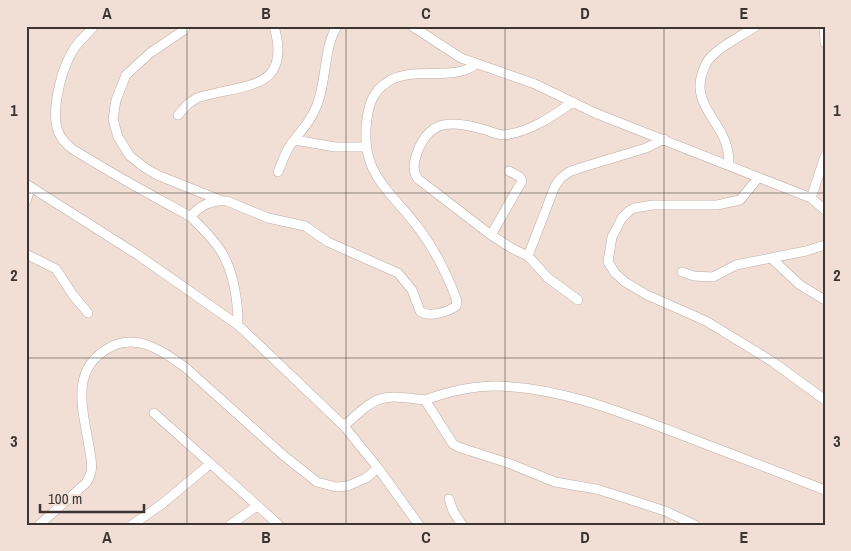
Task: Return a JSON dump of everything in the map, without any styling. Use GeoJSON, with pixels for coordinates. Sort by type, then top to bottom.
{"type":"FeatureCollection","features":[{"type":"Feature","properties":{"kind":"street"},"geometry":{"type":"LineString","coordinates":[[94,26],[73,50],[61,77],[56,113],[60,136],[69,146],[102,167],[191,217],[206,232],[223,255],[230,271],[238,326]]}},
{"type":"Feature","properties":{"kind":"street"},"geometry":{"type":"LineString","coordinates":[[186,26],[184,30],[150,52],[126,75],[116,100],[114,119],[118,137],[130,156],[157,175],[268,218],[305,226],[328,242],[398,273],[412,290],[423,314],[428,315],[454,308],[457,301],[445,270],[420,231],[387,190],[369,161],[366,147],[368,111],[373,96],[387,82],[394,78],[424,73],[465,71],[476,64]]}},
{"type":"Feature","properties":{"kind":"street"},"geometry":{"type":"LineString","coordinates":[[178,115],[188,104],[197,98],[259,82],[270,75],[279,57],[274,26]]}},
{"type":"Feature","properties":{"kind":"street"},"geometry":{"type":"LineString","coordinates":[[278,172],[288,150],[311,118],[317,105],[325,76],[328,50],[337,26]]}},
{"type":"Feature","properties":{"kind":"street"},"geometry":{"type":"LineString","coordinates":[[412,26],[449,51],[476,64],[535,84],[595,113],[729,164],[758,178],[811,198],[825,210]]}},
{"type":"Feature","properties":{"kind":"street"},"geometry":{"type":"LineString","coordinates":[[729,164],[725,140],[701,99],[699,90],[700,79],[710,57],[756,26]]}},
{"type":"Feature","properties":{"kind":"street"},"geometry":{"type":"LineString","coordinates":[[824,26],[825,43]]}},
{"type":"Feature","properties":{"kind":"street"},"geometry":{"type":"LineString","coordinates":[[573,102],[536,124],[503,135],[453,123],[442,124],[424,137],[415,160],[414,170],[416,176],[491,235],[528,256],[548,278],[578,300]]}},
{"type":"Feature","properties":{"kind":"street"},"geometry":{"type":"LineString","coordinates":[[295,140],[335,148],[366,147]]}},
{"type":"Feature","properties":{"kind":"street"},"geometry":{"type":"LineString","coordinates":[[528,256],[548,202],[561,178],[569,172],[607,158],[646,148],[664,140]]}},
{"type":"Feature","properties":{"kind":"street"},"geometry":{"type":"LineString","coordinates":[[811,198],[825,156]]}},
{"type":"Feature","properties":{"kind":"street"},"geometry":{"type":"LineString","coordinates":[[491,235],[522,181],[520,177],[509,171]]}},
{"type":"Feature","properties":{"kind":"street"},"geometry":{"type":"LineString","coordinates":[[758,178],[740,200],[718,204],[653,205],[634,208],[622,218],[612,237],[608,262],[615,273],[625,282],[647,295],[706,321],[768,358],[825,400]]}},
{"type":"Feature","properties":{"kind":"street"},"geometry":{"type":"LineString","coordinates":[[26,201],[28,186],[138,255],[238,326],[344,426],[378,468],[419,525]]}},
{"type":"Feature","properties":{"kind":"street"},"geometry":{"type":"LineString","coordinates":[[191,217],[202,206],[220,200]]}},
{"type":"Feature","properties":{"kind":"street"},"geometry":{"type":"LineString","coordinates":[[682,272],[694,276],[713,277],[736,265],[806,251],[825,245]]}},
{"type":"Feature","properties":{"kind":"street"},"geometry":{"type":"LineString","coordinates":[[26,254],[56,268],[73,295],[88,313]]}},
{"type":"Feature","properties":{"kind":"street"},"geometry":{"type":"LineString","coordinates":[[771,258],[800,285],[825,300]]}},
{"type":"Feature","properties":{"kind":"street"},"geometry":{"type":"LineString","coordinates":[[39,525],[86,483],[90,476],[92,462],[84,418],[82,384],[85,373],[93,358],[118,343],[138,342],[152,346],[169,356],[186,368],[282,455],[317,482],[336,487],[348,486],[366,478],[378,468]]}},
{"type":"Feature","properties":{"kind":"street"},"geometry":{"type":"LineString","coordinates":[[344,426],[371,402],[380,398],[392,396],[425,400],[446,392],[495,386],[538,391],[590,402],[648,422],[825,490]]}},
{"type":"Feature","properties":{"kind":"street"},"geometry":{"type":"LineString","coordinates":[[425,400],[453,444],[458,447],[508,463],[555,482],[596,490],[665,511],[695,525]]}},
{"type":"Feature","properties":{"kind":"street"},"geometry":{"type":"LineString","coordinates":[[154,413],[279,525]]}},
{"type":"Feature","properties":{"kind":"street"},"geometry":{"type":"LineString","coordinates":[[132,525],[162,504],[210,464]]}},
{"type":"Feature","properties":{"kind":"street"},"geometry":{"type":"LineString","coordinates":[[450,499],[462,525]]}},
{"type":"Feature","properties":{"kind":"street"},"geometry":{"type":"LineString","coordinates":[[230,525],[257,506]]}}]}
